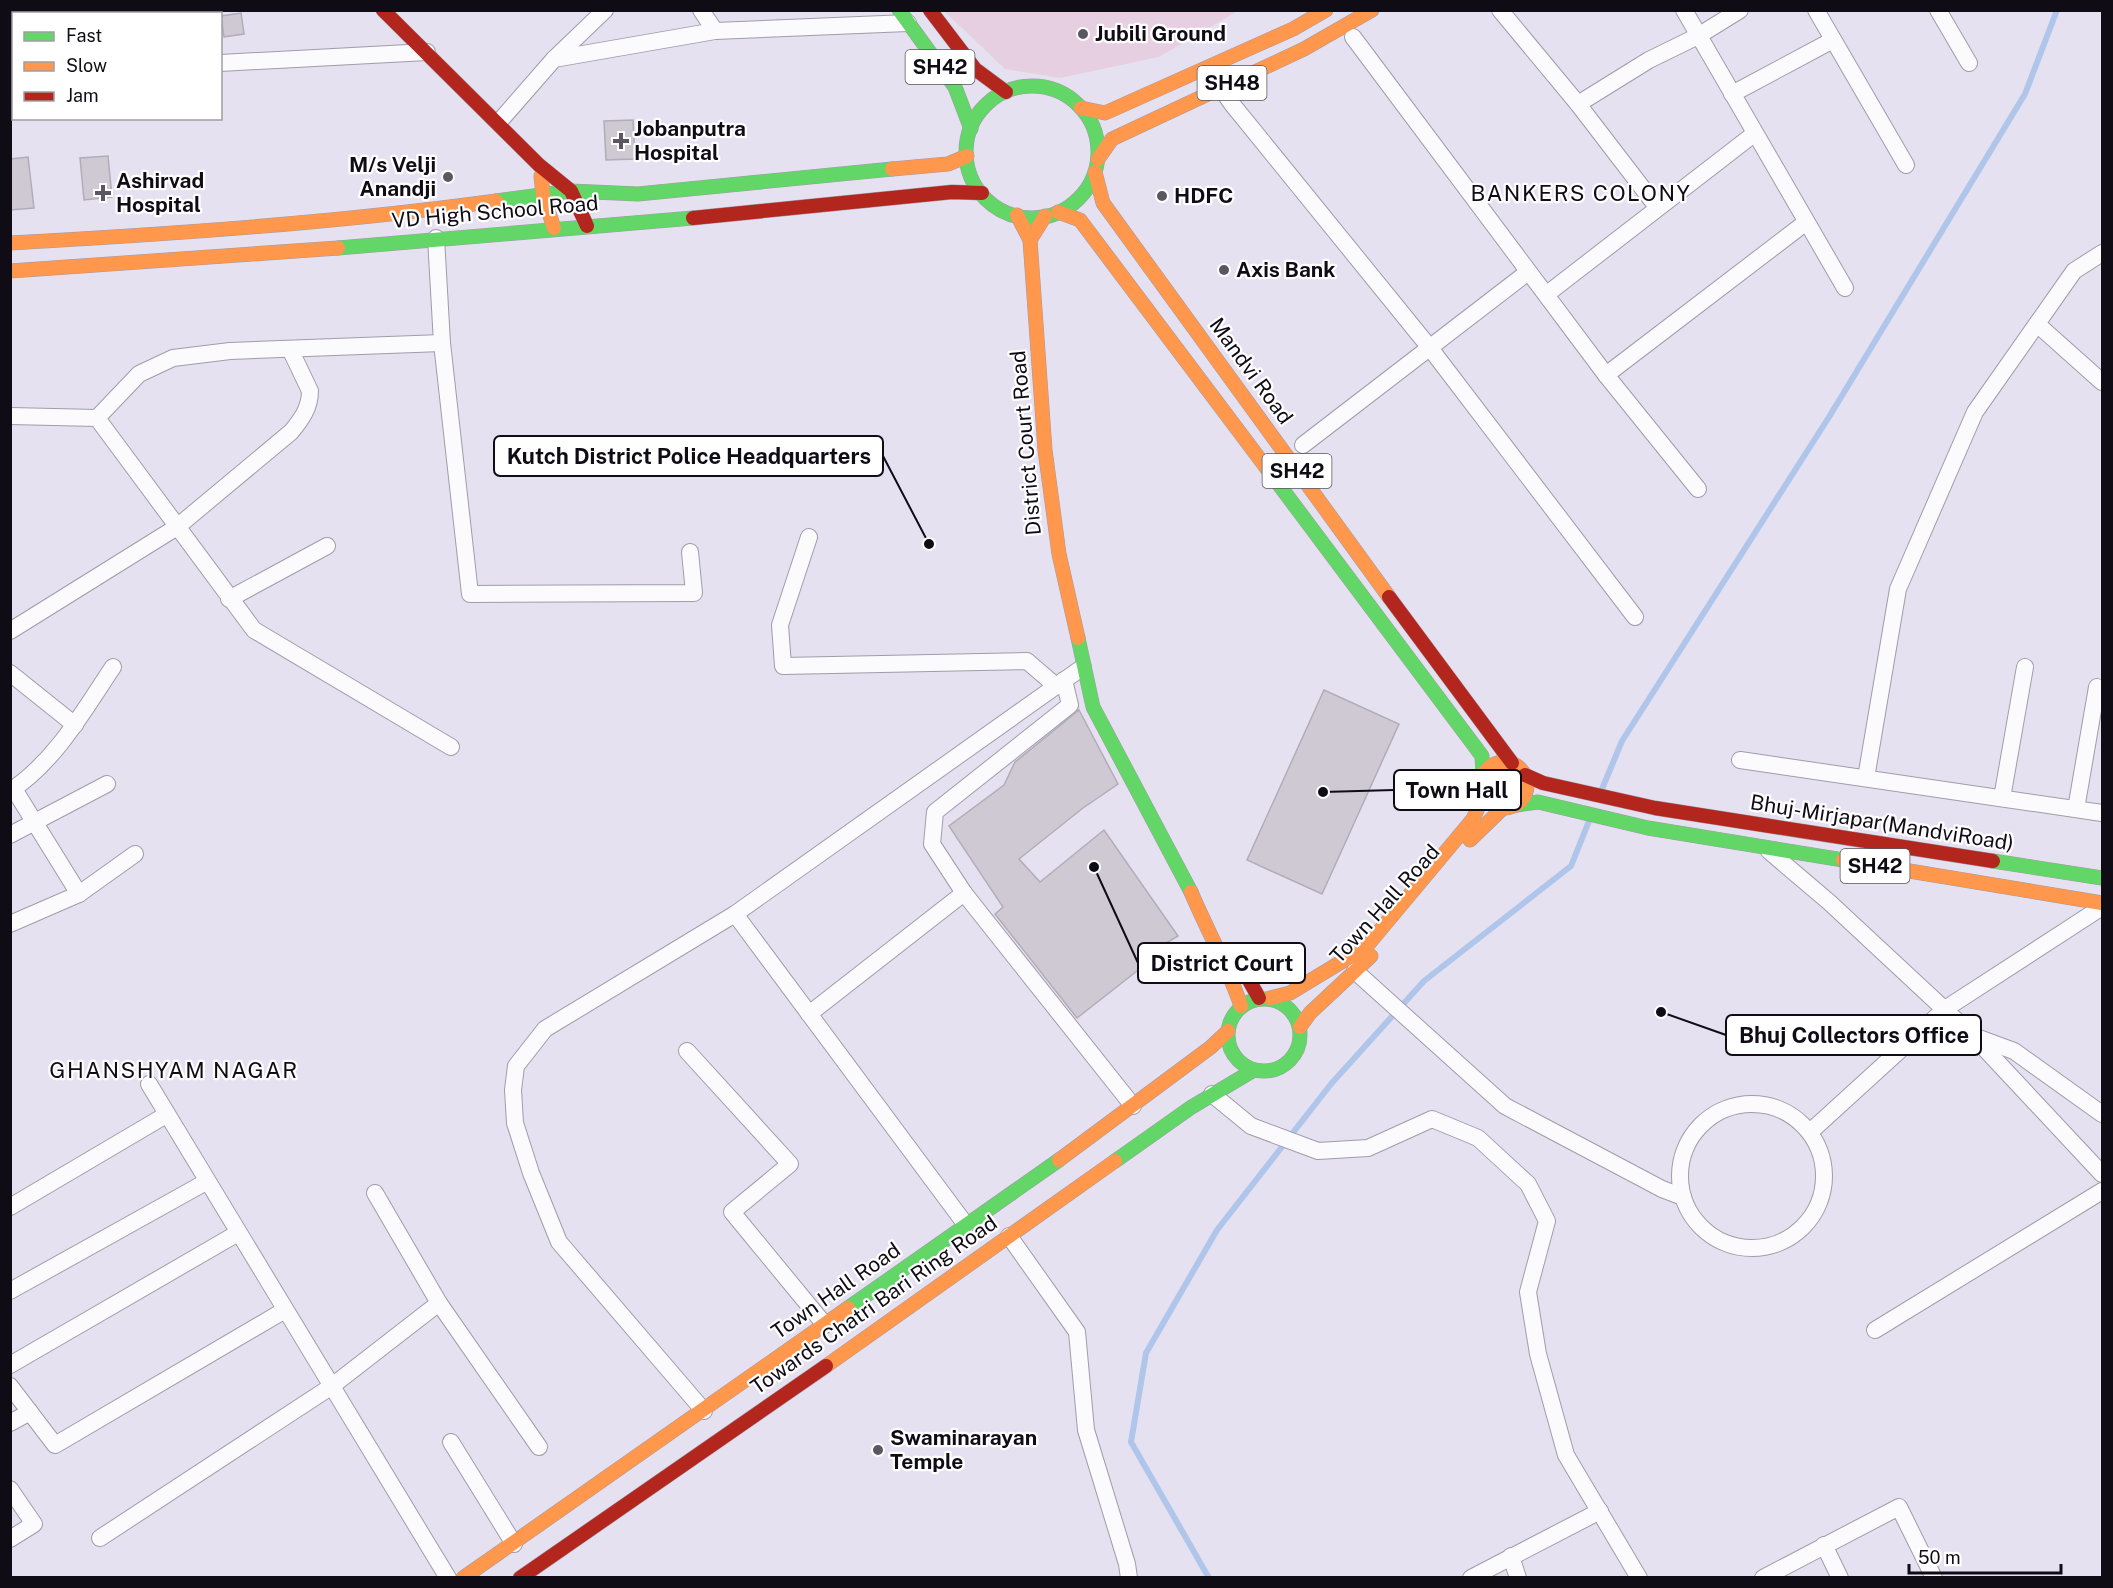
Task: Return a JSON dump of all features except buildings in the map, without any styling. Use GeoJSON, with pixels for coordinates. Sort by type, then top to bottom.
{"type":"FeatureCollection","features":[{"type":"Feature","properties":{"kind":"main road","name":"SH42"},"geometry":{"type":"LineString","coordinates":[[930,10],[975,69],[1006,92]]}},
{"type":"Feature","properties":{"kind":"main road","name":"SH48"},"geometry":{"type":"LineString","coordinates":[[1081,108],[1105,113],[1293,29],[1326,10]]}},
{"type":"Feature","properties":{"kind":"main road","name":"SH48"},"geometry":{"type":"LineString","coordinates":[[1096,166],[1112,138],[1304,49],[1372,10]]}},
{"type":"Feature","properties":{"kind":"main road"},"geometry":{"type":"LineString","coordinates":[[388,12],[539,165],[571,191],[587,225]]}},
{"type":"Feature","properties":{"kind":"main road","name":"SH42"},"geometry":{"type":"LineString","coordinates":[[903,16],[955,87],[970,129]]}},
{"type":"Feature","properties":{"kind":"main road"},"geometry":{"type":"LineString","coordinates":[[1017,215],[1030,240],[1052,214],[1081,196],[1096,166],[1095,131],[1081,108],[1059,92],[1032,86],[1006,92],[984,107],[970,129],[967,156],[974,181],[991,203],[1017,215],[1052,214]]}},
{"type":"Feature","properties":{"kind":"main road","name":"VD High School Road"},"geometry":{"type":"LineString","coordinates":[[10,243],[119,237],[416,212],[571,191],[638,194],[948,164],[967,156]]}},
{"type":"Feature","properties":{"kind":"main road"},"geometry":{"type":"LineString","coordinates":[[539,165],[543,195],[554,228]]}},
{"type":"Feature","properties":{"kind":"main road","name":"Mandvi Road"},"geometry":{"type":"LineString","coordinates":[[1096,166],[1103,203],[1500,750],[1512,763]]}},
{"type":"Feature","properties":{"kind":"main road","name":"VD High School Road"},"geometry":{"type":"LineString","coordinates":[[10,271],[134,264],[952,192],[981,193]]}},
{"type":"Feature","properties":{"kind":"main road","name":"SH42"},"geometry":{"type":"LineString","coordinates":[[1052,214],[1080,220],[1482,756],[1483,774]]}},
{"type":"Feature","properties":{"kind":"main road","name":"District Court Road"},"geometry":{"type":"LineString","coordinates":[[1030,240],[1045,450],[1059,554],[1076,640],[1093,707],[1189,887],[1220,959],[1232,978],[1241,1006]]}},
{"type":"Feature","properties":{"kind":"main road","name":"District Court Road"},"geometry":{"type":"LineString","coordinates":[[1076,640],[1107,700]]}},
{"type":"Feature","properties":{"kind":"main road"},"geometry":{"type":"LineString","coordinates":[[1495,763],[1512,763],[1525,775],[1527,792],[1517,805],[1502,809],[1488,803],[1483,797],[1480,781],[1483,774],[1495,763]]}},
{"type":"Feature","properties":{"kind":"main road","name":"Bhuj-Mirjapar(MandviRoad)"},"geometry":{"type":"LineString","coordinates":[[1525,775],[1543,783],[1655,808],[2103,878]]}},
{"type":"Feature","properties":{"kind":"main road","name":"Town Hall Road"},"geometry":{"type":"LineString","coordinates":[[1265,998],[1290,993],[1366,948],[1473,819],[1483,797]]}},
{"type":"Feature","properties":{"kind":"main road","name":"Bhuj-Mirjapar(MandviRoad)"},"geometry":{"type":"LineString","coordinates":[[1517,805],[1538,802],[1647,828],[2103,905]]}},
{"type":"Feature","properties":{"kind":"main road","name":"Town Hall Road"},"geometry":{"type":"LineString","coordinates":[[1300,1027],[1310,1013],[1375,953],[1482,826],[1502,809]]}},
{"type":"Feature","properties":{"kind":"main road"},"geometry":{"type":"LineString","coordinates":[[1220,921],[1265,998],[1290,1008],[1300,1027],[1298,1048],[1293,1058],[1276,1070],[1254,1070],[1237,1059],[1231,1050],[1228,1031],[1235,1013],[1241,1006],[1265,998]]}},
{"type":"Feature","properties":{"kind":"main road","name":"Town Hall Road"},"geometry":{"type":"LineString","coordinates":[[463,1578],[966,1226],[1133,1106],[1211,1047],[1228,1031]]}},
{"type":"Feature","properties":{"kind":"main road","name":"Towards Chatri Bari Ring Road"},"geometry":{"type":"LineString","coordinates":[[520,1578],[1212,1094],[1254,1070]]}},
{"type":"Feature","properties":{"kind":"street"},"geometry":{"type":"LineString","coordinates":[[499,122],[554,59],[605,10]]}},
{"type":"Feature","properties":{"kind":"street"},"geometry":{"type":"LineString","coordinates":[[701,10],[715,31]]}},
{"type":"Feature","properties":{"kind":"street"},"geometry":{"type":"LineString","coordinates":[[1500,10],[1578,104],[1658,207]]}},
{"type":"Feature","properties":{"kind":"street"},"geometry":{"type":"LineString","coordinates":[[1684,10],[1805,223],[1845,288]]}},
{"type":"Feature","properties":{"kind":"street"},"geometry":{"type":"LineString","coordinates":[[1578,104],[1649,60],[1698,36],[1740,10]]}},
{"type":"Feature","properties":{"kind":"street"},"geometry":{"type":"LineString","coordinates":[[1816,10],[1906,165]]}},
{"type":"Feature","properties":{"kind":"street"},"geometry":{"type":"LineString","coordinates":[[1938,10],[1969,63]]}},
{"type":"Feature","properties":{"kind":"street"},"geometry":{"type":"LineString","coordinates":[[554,59],[715,31],[903,16]]}},
{"type":"Feature","properties":{"kind":"street"},"geometry":{"type":"LineString","coordinates":[[1353,37],[1606,375],[1698,489]]}},
{"type":"Feature","properties":{"kind":"street"},"geometry":{"type":"LineString","coordinates":[[1732,94],[1833,40]]}},
{"type":"Feature","properties":{"kind":"street"},"geometry":{"type":"LineString","coordinates":[[222,63],[427,52]]}},
{"type":"Feature","properties":{"kind":"street"},"geometry":{"type":"LineString","coordinates":[[1208,67],[1220,88],[1430,348],[1635,617]]}},
{"type":"Feature","properties":{"kind":"street"},"geometry":{"type":"LineString","coordinates":[[1546,294],[1754,134]]}},
{"type":"Feature","properties":{"kind":"street"},"geometry":{"type":"LineString","coordinates":[[1606,375],[1805,223]]}},
{"type":"Feature","properties":{"kind":"street"},"geometry":{"type":"LineString","coordinates":[[436,238],[442,343],[470,594],[694,592],[690,552]]}},
{"type":"Feature","properties":{"kind":"street"},"geometry":{"type":"LineString","coordinates":[[1866,778],[1898,589],[1975,412],[2074,271],[2103,252]]}},
{"type":"Feature","properties":{"kind":"street"},"geometry":{"type":"LineString","coordinates":[[1303,445],[1528,272]]}},
{"type":"Feature","properties":{"kind":"street"},"geometry":{"type":"LineString","coordinates":[[2037,324],[2103,382]]}},
{"type":"Feature","properties":{"kind":"street"},"geometry":{"type":"LineString","coordinates":[[10,416],[98,418],[139,374],[174,358],[231,351],[442,343]]}},
{"type":"Feature","properties":{"kind":"street"},"geometry":{"type":"LineString","coordinates":[[10,631],[177,527],[291,432],[302,419],[310,399],[310,391],[290,349]]}},
{"type":"Feature","properties":{"kind":"street"},"geometry":{"type":"LineString","coordinates":[[98,418],[254,630],[451,747]]}},
{"type":"Feature","properties":{"kind":"street"},"geometry":{"type":"LineString","coordinates":[[809,537],[780,625],[783,666],[1027,661],[1060,683],[1070,705],[936,812],[932,844],[964,893],[1133,1106]]}},
{"type":"Feature","properties":{"kind":"street"},"geometry":{"type":"LineString","coordinates":[[229,599],[327,546]]}},
{"type":"Feature","properties":{"kind":"street"},"geometry":{"type":"LineString","coordinates":[[79,894],[12,790],[75,725],[113,667]]}},
{"type":"Feature","properties":{"kind":"street"},"geometry":{"type":"LineString","coordinates":[[704,1411],[559,1242],[531,1173],[515,1124],[513,1090],[516,1066],[545,1029],[735,914],[1083,667]]}},
{"type":"Feature","properties":{"kind":"street"},"geometry":{"type":"LineString","coordinates":[[2002,798],[2025,667]]}},
{"type":"Feature","properties":{"kind":"street"},"geometry":{"type":"LineString","coordinates":[[10,673],[75,725]]}},
{"type":"Feature","properties":{"kind":"street"},"geometry":{"type":"LineString","coordinates":[[2076,809],[2097,687]]}},
{"type":"Feature","properties":{"kind":"street"},"geometry":{"type":"LineString","coordinates":[[1740,760],[2103,813]]}},
{"type":"Feature","properties":{"kind":"street"},"geometry":{"type":"LineString","coordinates":[[10,835],[35,824],[107,784]]}},
{"type":"Feature","properties":{"kind":"street"},"geometry":{"type":"LineString","coordinates":[[1766,849],[1830,902],[1972,1035],[2103,1174]]}},
{"type":"Feature","properties":{"kind":"street"},"geometry":{"type":"LineString","coordinates":[[10,924],[79,894],[135,854]]}},
{"type":"Feature","properties":{"kind":"street"},"geometry":{"type":"LineString","coordinates":[[809,1014],[964,893]]}},
{"type":"Feature","properties":{"kind":"street"},"geometry":{"type":"LineString","coordinates":[[1810,1132],[1945,1009],[2103,905]]}},
{"type":"Feature","properties":{"kind":"street"},"geometry":{"type":"LineString","coordinates":[[735,914],[966,1226]]}},
{"type":"Feature","properties":{"kind":"street"},"geometry":{"type":"LineString","coordinates":[[1355,971],[1505,1106],[1683,1197]]}},
{"type":"Feature","properties":{"kind":"street"},"geometry":{"type":"LineString","coordinates":[[1972,1035],[2014,1051],[2103,1114]]}},
{"type":"Feature","properties":{"kind":"street"},"geometry":{"type":"LineString","coordinates":[[687,1051],[790,1164],[732,1212],[825,1325]]}},
{"type":"Feature","properties":{"kind":"street"},"geometry":{"type":"LineString","coordinates":[[149,1084],[206,1182],[448,1578]]}},
{"type":"Feature","properties":{"kind":"street"},"geometry":{"type":"LineString","coordinates":[[1212,1094],[1251,1126],[1283,1140],[1318,1151],[1368,1148],[1432,1119],[1478,1138],[1528,1184],[1547,1221],[1528,1293],[1538,1354],[1566,1455],[1639,1578]]}},
{"type":"Feature","properties":{"kind":"street"},"geometry":{"type":"LineString","coordinates":[[1754,1104],[1770,1106],[1792,1116],[1810,1132],[1823,1161],[1823,1194],[1810,1221],[1788,1239],[1762,1248],[1747,1248],[1720,1241],[1697,1223],[1683,1197],[1680,1168],[1689,1140],[1708,1118],[1722,1110],[1754,1104]]}},
{"type":"Feature","properties":{"kind":"street"},"geometry":{"type":"LineString","coordinates":[[10,1206],[166,1115]]}},
{"type":"Feature","properties":{"kind":"street"},"geometry":{"type":"LineString","coordinates":[[14,1283],[206,1182]]}},
{"type":"Feature","properties":{"kind":"street"},"geometry":{"type":"LineString","coordinates":[[1875,1330],[2103,1191]]}},
{"type":"Feature","properties":{"kind":"street"},"geometry":{"type":"LineString","coordinates":[[375,1192],[439,1303],[539,1447]]}},
{"type":"Feature","properties":{"kind":"street"},"geometry":{"type":"LineString","coordinates":[[10,1365],[238,1233]]}},
{"type":"Feature","properties":{"kind":"street"},"geometry":{"type":"LineString","coordinates":[[1009,1236],[1077,1332],[1086,1430],[1127,1564],[1129,1578]]}},
{"type":"Feature","properties":{"kind":"street"},"geometry":{"type":"LineString","coordinates":[[100,1538],[332,1386],[439,1303]]}},
{"type":"Feature","properties":{"kind":"street"},"geometry":{"type":"LineString","coordinates":[[10,1386],[55,1445],[285,1310]]}},
{"type":"Feature","properties":{"kind":"street"},"geometry":{"type":"LineString","coordinates":[[10,1423],[30,1412]]}},
{"type":"Feature","properties":{"kind":"street"},"geometry":{"type":"LineString","coordinates":[[451,1442],[514,1544]]}},
{"type":"Feature","properties":{"kind":"street"},"geometry":{"type":"LineString","coordinates":[[10,1489],[34,1524],[10,1539]]}},
{"type":"Feature","properties":{"kind":"street"},"geometry":{"type":"LineString","coordinates":[[1763,1578],[1899,1506],[1934,1578]]}},
{"type":"Feature","properties":{"kind":"street"},"geometry":{"type":"LineString","coordinates":[[1471,1578],[1600,1511]]}},
{"type":"Feature","properties":{"kind":"street"},"geometry":{"type":"LineString","coordinates":[[1824,1545],[1840,1578]]}},
{"type":"Feature","properties":{"kind":"street"},"geometry":{"type":"LineString","coordinates":[[1511,1556],[1518,1578]]}},
{"type":"Feature","properties":{"kind":"shaded area","name":"Jubili Ground"},"geometry":{"type":"Polygon","coordinates":[[[944,11],[1238,11],[1159,57],[1060,78],[1005,69],[944,11]]]}},
{"type":"Feature","properties":{"kind":"waterway"},"geometry":{"type":"LineString","coordinates":[[1602,789],[1622,741],[1829,417],[2025,94],[2057,10]]}},
{"type":"Feature","properties":{"kind":"waterway"},"geometry":{"type":"LineString","coordinates":[[1209,1578],[1131,1442],[1146,1353],[1217,1230],[1331,1084],[1424,981],[1571,866],[1589,821]]}},
{"type":"Feature","properties":{"kind":"traffic: fast"},"geometry":{"type":"LineString","coordinates":[[899,10],[955,87],[971,129]]}},
{"type":"Feature","properties":{"kind":"traffic: fast"},"geometry":{"type":"LineString","coordinates":[[1032,86],[1057,91],[1078,106],[1093,127],[1098,152],[1093,177],[1078,198],[1057,213],[1032,218],[1007,213],[986,198],[971,177],[966,152],[971,127],[986,106],[1007,91],[1032,86]]}},
{"type":"Feature","properties":{"kind":"traffic: fast"},"geometry":{"type":"LineString","coordinates":[[496,201],[571,191],[638,194],[892,169]]}},
{"type":"Feature","properties":{"kind":"traffic: fast"},"geometry":{"type":"LineString","coordinates":[[338,248],[693,218]]}},
{"type":"Feature","properties":{"kind":"traffic: fast"},"geometry":{"type":"LineString","coordinates":[[1265,466],[1482,756],[1483,774]]}},
{"type":"Feature","properties":{"kind":"traffic: fast"},"geometry":{"type":"LineString","coordinates":[[1078,638],[1093,707],[1191,892]]}},
{"type":"Feature","properties":{"kind":"traffic: fast"},"geometry":{"type":"LineString","coordinates":[[1517,805],[1538,802],[1648,828],[1843,860]]}},
{"type":"Feature","properties":{"kind":"traffic: fast"},"geometry":{"type":"LineString","coordinates":[[1993,861],[2102,878]]}},
{"type":"Feature","properties":{"kind":"traffic: fast"},"geometry":{"type":"LineString","coordinates":[[1271,999],[1290,1009],[1298,1021],[1300,1035],[1298,1049],[1290,1061],[1278,1069],[1257,1071],[1238,1061],[1230,1049],[1228,1028],[1238,1009],[1250,1001],[1271,999]]}},
{"type":"Feature","properties":{"kind":"traffic: fast"},"geometry":{"type":"LineString","coordinates":[[1115,1161],[1190,1108],[1254,1070]]}},
{"type":"Feature","properties":{"kind":"traffic: fast"},"geometry":{"type":"LineString","coordinates":[[848,1308],[1059,1160]]}},
{"type":"Feature","properties":{"kind":"traffic: slow"},"geometry":{"type":"LineString","coordinates":[[1081,108],[1105,113],[1293,29],[1326,10]]}},
{"type":"Feature","properties":{"kind":"traffic: slow"},"geometry":{"type":"LineString","coordinates":[[1098,159],[1112,139],[1304,49],[1372,10]]}},
{"type":"Feature","properties":{"kind":"traffic: slow"},"geometry":{"type":"LineString","coordinates":[[892,169],[948,164],[967,156]]}},
{"type":"Feature","properties":{"kind":"traffic: slow"},"geometry":{"type":"LineString","coordinates":[[1095,172],[1103,203],[1389,597]]}},
{"type":"Feature","properties":{"kind":"traffic: slow"},"geometry":{"type":"LineString","coordinates":[[541,176],[543,195],[554,228]]}},
{"type":"Feature","properties":{"kind":"traffic: slow"},"geometry":{"type":"LineString","coordinates":[[10,243],[253,227],[375,216],[496,201]]}},
{"type":"Feature","properties":{"kind":"traffic: slow"},"geometry":{"type":"LineString","coordinates":[[1058,212],[1080,220],[1265,466]]}},
{"type":"Feature","properties":{"kind":"traffic: slow"},"geometry":{"type":"LineString","coordinates":[[1017,215],[1030,240],[1045,450],[1059,554],[1078,638]]}},
{"type":"Feature","properties":{"kind":"traffic: slow"},"geometry":{"type":"LineString","coordinates":[[1030,240],[1045,216]]}},
{"type":"Feature","properties":{"kind":"traffic: slow"},"geometry":{"type":"LineString","coordinates":[[10,271],[338,248]]}},
{"type":"Feature","properties":{"kind":"traffic: slow"},"geometry":{"type":"LineString","coordinates":[[1509,762],[1521,768],[1526,776],[1527,785],[1526,794],[1521,802],[1513,807],[1499,808],[1487,802],[1482,794],[1481,780],[1487,768],[1495,763],[1509,762]]}},
{"type":"Feature","properties":{"kind":"traffic: slow"},"geometry":{"type":"LineString","coordinates":[[1270,998],[1290,993],[1366,947],[1473,819],[1483,797]]}},
{"type":"Feature","properties":{"kind":"traffic: slow"},"geometry":{"type":"LineString","coordinates":[[1470,840],[1502,809]]}},
{"type":"Feature","properties":{"kind":"traffic: slow"},"geometry":{"type":"LineString","coordinates":[[1843,860],[2102,903]]}},
{"type":"Feature","properties":{"kind":"traffic: slow"},"geometry":{"type":"LineString","coordinates":[[1191,892],[1241,1006]]}},
{"type":"Feature","properties":{"kind":"traffic: slow"},"geometry":{"type":"LineString","coordinates":[[1300,1027],[1310,1013],[1371,956]]}},
{"type":"Feature","properties":{"kind":"traffic: slow"},"geometry":{"type":"LineString","coordinates":[[1059,1160],[1211,1047],[1228,1031]]}},
{"type":"Feature","properties":{"kind":"traffic: slow"},"geometry":{"type":"LineString","coordinates":[[826,1366],[1115,1161]]}},
{"type":"Feature","properties":{"kind":"traffic: slow"},"geometry":{"type":"LineString","coordinates":[[463,1578],[848,1308]]}},
{"type":"Feature","properties":{"kind":"traffic: jam"},"geometry":{"type":"LineString","coordinates":[[383,10],[539,165],[571,191],[587,226]]}},
{"type":"Feature","properties":{"kind":"traffic: jam"},"geometry":{"type":"LineString","coordinates":[[930,10],[975,69],[1006,92]]}},
{"type":"Feature","properties":{"kind":"traffic: jam"},"geometry":{"type":"LineString","coordinates":[[693,218],[952,192],[982,193]]}},
{"type":"Feature","properties":{"kind":"traffic: jam"},"geometry":{"type":"LineString","coordinates":[[1389,597],[1512,763]]}},
{"type":"Feature","properties":{"kind":"traffic: jam"},"geometry":{"type":"LineString","coordinates":[[1525,775],[1543,783],[1655,808],[1993,861]]}},
{"type":"Feature","properties":{"kind":"traffic: jam"},"geometry":{"type":"LineString","coordinates":[[1235,955],[1259,998]]}},
{"type":"Feature","properties":{"kind":"traffic: jam"},"geometry":{"type":"LineString","coordinates":[[520,1578],[826,1366]]}},
{"type":"Feature","properties":{"kind":"place","name":"Jubili Ground"},"geometry":{"type":"Point","coordinates":[1083,34]}},
{"type":"Feature","properties":{"kind":"place","name":"Jobanputra Hospital"},"geometry":{"type":"Point","coordinates":[621,141]}},
{"type":"Feature","properties":{"kind":"place","name":"M/s Velji Anandji"},"geometry":{"type":"Point","coordinates":[448,177]}},
{"type":"Feature","properties":{"kind":"place","name":"Ashirvad Hospital"},"geometry":{"type":"Point","coordinates":[103,193]}},
{"type":"Feature","properties":{"kind":"place","name":"HDFC"},"geometry":{"type":"Point","coordinates":[1162,196]}},
{"type":"Feature","properties":{"kind":"place","name":"Axis Bank"},"geometry":{"type":"Point","coordinates":[1224,270]}},
{"type":"Feature","properties":{"kind":"place","name":"Kutch District Police Headquarters"},"geometry":{"type":"Point","coordinates":[929,544]}},
{"type":"Feature","properties":{"kind":"place","name":"Town Hall"},"geometry":{"type":"Point","coordinates":[1323,792]}},
{"type":"Feature","properties":{"kind":"place","name":"District Court"},"geometry":{"type":"Point","coordinates":[1094,867]}},
{"type":"Feature","properties":{"kind":"place","name":"Bhuj Collectors Office"},"geometry":{"type":"Point","coordinates":[1661,1012]}},
{"type":"Feature","properties":{"kind":"place","name":"Swaminarayan Temple"},"geometry":{"type":"Point","coordinates":[878,1450]}},
{"type":"Feature","properties":{"kind":"district","name":"BANKERS COLONY"},"geometry":{"type":"Point","coordinates":[1581,193]}},
{"type":"Feature","properties":{"kind":"district","name":"GHANSHYAM NAGAR"},"geometry":{"type":"Point","coordinates":[174,1070]}}]}
